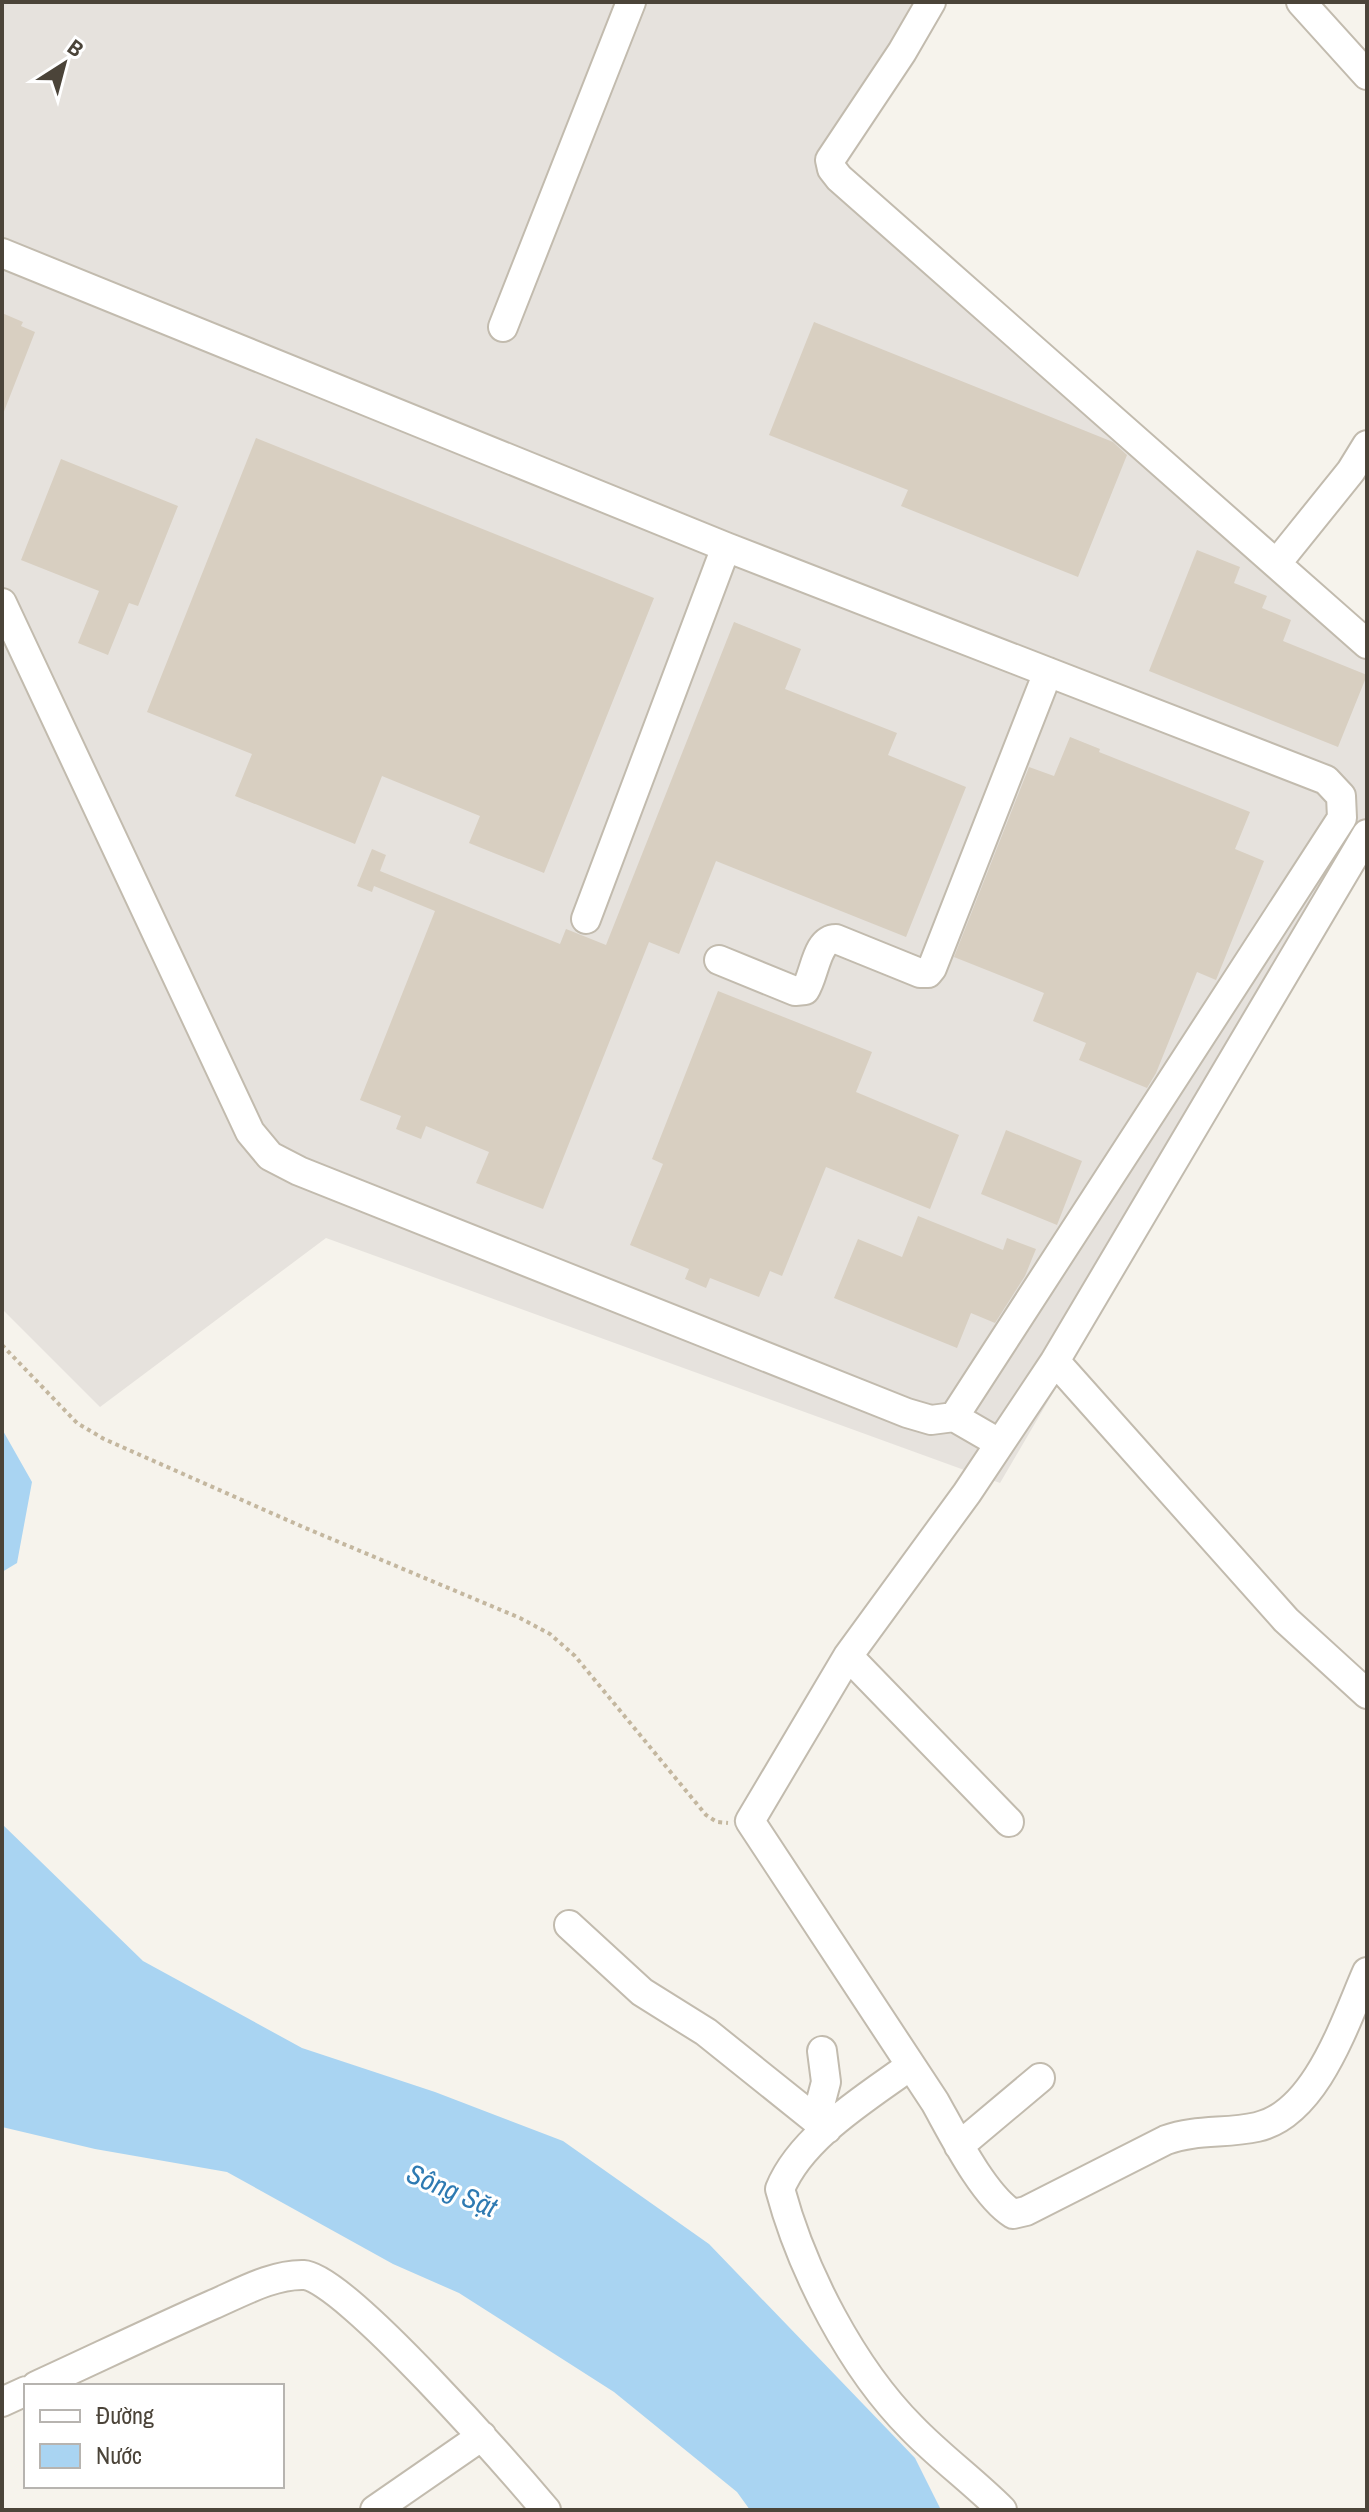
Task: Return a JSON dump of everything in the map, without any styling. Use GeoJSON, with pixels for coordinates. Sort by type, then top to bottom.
{"type":"FeatureCollection","features":[{"type":"Feature","properties":{"kind":"street"},"geometry":{"type":"LineString","coordinates":[[503,327],[631,2]]}},
{"type":"Feature","properties":{"kind":"street"},"geometry":{"type":"LineString","coordinates":[[931,2],[902,52],[830,160],[832,169],[1367,644]]}},
{"type":"Feature","properties":{"kind":"street"},"geometry":{"type":"LineString","coordinates":[[1301,2],[1367,75]]}},
{"type":"Feature","properties":{"kind":"street"},"geometry":{"type":"LineString","coordinates":[[2,253],[726,547],[1326,780],[1341,796],[1342,818],[954,1417]]}},
{"type":"Feature","properties":{"kind":"street"},"geometry":{"type":"LineString","coordinates":[[1277,563],[1351,471],[1367,445]]}},
{"type":"Feature","properties":{"kind":"street"},"geometry":{"type":"LineString","coordinates":[[586,919],[726,547]]}},
{"type":"Feature","properties":{"kind":"street"},"geometry":{"type":"LineString","coordinates":[[2,603],[250,1132],[270,1156],[314,1177],[907,1413],[931,1420],[954,1417],[999,1443]]}},
{"type":"Feature","properties":{"kind":"street"},"geometry":{"type":"LineString","coordinates":[[719,960],[795,991],[805,990],[812,980],[823,944],[829,939],[836,939],[920,973],[928,973],[1048,672]]}},
{"type":"Feature","properties":{"kind":"street"},"geometry":{"type":"LineString","coordinates":[[1367,834],[1055,1361],[967,1493],[848,1656],[750,1821],[935,2102],[959,2146],[1001,2206],[1013,2214],[1026,2211],[1186,2133],[1257,2127],[1276,2121],[1306,2094],[1329,2057],[1367,1972]]}},
{"type":"Feature","properties":{"kind":"street"},"geometry":{"type":"LineString","coordinates":[[1055,1361],[1286,1620],[1367,1694]]}},
{"type":"Feature","properties":{"kind":"street"},"geometry":{"type":"LineString","coordinates":[[848,1656],[1009,1822]]}},
{"type":"Feature","properties":{"kind":"street"},"geometry":{"type":"LineString","coordinates":[[569,1925],[642,1992],[706,2032],[822,2124]]}},
{"type":"Feature","properties":{"kind":"street"},"geometry":{"type":"LineString","coordinates":[[822,2051],[826,2082],[822,2124],[780,2189],[815,2282],[839,2331],[876,2386],[910,2426],[1002,2510]]}},
{"type":"Feature","properties":{"kind":"street"},"geometry":{"type":"LineString","coordinates":[[822,2124],[910,2066]]}},
{"type":"Feature","properties":{"kind":"street"},"geometry":{"type":"LineString","coordinates":[[959,2146],[1040,2078]]}},
{"type":"Feature","properties":{"kind":"street"},"geometry":{"type":"LineString","coordinates":[[40,2384],[249,2288],[302,2275],[320,2281],[378,2330],[482,2436],[546,2510]]}},
{"type":"Feature","properties":{"kind":"street"},"geometry":{"type":"LineString","coordinates":[[2,2402],[24,2392]]}},
{"type":"Feature","properties":{"kind":"street"},"geometry":{"type":"LineString","coordinates":[[375,2510],[482,2436]]}},
{"type":"Feature","properties":{"kind":"path"},"geometry":{"type":"LineString","coordinates":[[2,1345],[77,1423],[104,1439],[520,1618],[550,1634],[583,1665],[706,1815],[717,1822],[750,1821]]}},
{"type":"Feature","properties":{"kind":"shaded area"},"geometry":{"type":"Polygon","coordinates":[[[2,2],[924,2],[816,170],[1367,638],[1367,857],[1000,1483],[326,1238],[100,1407],[2,1309],[2,2]]]}},
{"type":"Feature","properties":{"kind":"water"},"geometry":{"type":"Polygon","coordinates":[[[2,1429],[32,1482],[17,1563],[2,1572],[2,1429]]]}},
{"type":"Feature","properties":{"kind":"water","name":"Sông Sặt"},"geometry":{"type":"Polygon","coordinates":[[[2,1824],[143,1961],[302,2048],[435,2092],[563,2141],[709,2244],[915,2458],[941,2510],[750,2510],[737,2492],[614,2392],[459,2293],[393,2264],[227,2172],[95,2149],[2,2127],[2,1824]]]}},
{"type":"Feature","properties":{"kind":"building"},"geometry":{"type":"Polygon","coordinates":[[[2,313],[23,322],[21,326],[35,332],[3,414],[2,313]]]}},
{"type":"Feature","properties":{"kind":"building"},"geometry":{"type":"Polygon","coordinates":[[[814,322],[1113,442],[1127,455],[1078,577],[901,506],[908,490],[769,435],[814,322]]]}},
{"type":"Feature","properties":{"kind":"building"},"geometry":{"type":"Polygon","coordinates":[[[256,438],[654,598],[544,873],[469,843],[480,816],[382,776],[355,844],[235,796],[252,754],[147,712],[256,438]]]}},
{"type":"Feature","properties":{"kind":"building"},"geometry":{"type":"Polygon","coordinates":[[[61,459],[178,506],[138,606],[129,603],[108,655],[78,643],[99,591],[21,560],[61,459]]]}},
{"type":"Feature","properties":{"kind":"building"},"geometry":{"type":"Polygon","coordinates":[[[1197,550],[1240,567],[1234,583],[1267,596],[1262,608],[1291,620],[1283,641],[1367,675],[1338,747],[1149,671],[1197,550]]]}},
{"type":"Feature","properties":{"kind":"building"},"geometry":{"type":"Polygon","coordinates":[[[734,622],[801,649],[785,689],[897,733],[888,755],[966,787],[906,937],[716,861],[679,954],[649,942],[543,1209],[476,1183],[489,1152],[426,1126],[421,1139],[396,1129],[401,1116],[360,1100],[435,911],[374,886],[372,892],[357,886],[372,849],[386,855],[380,871],[560,944],[566,929],[606,945],[734,622]]]}},
{"type":"Feature","properties":{"kind":"building"},"geometry":{"type":"Polygon","coordinates":[[[1070,737],[1100,749],[1099,752],[1250,812],[1235,849],[1264,861],[1216,980],[1197,972],[1147,1088],[1079,1060],[1086,1043],[1033,1021],[1044,993],[954,957],[1029,767],[1054,776],[1070,737]]]}},
{"type":"Feature","properties":{"kind":"building"},"geometry":{"type":"Polygon","coordinates":[[[718,991],[872,1052],[856,1092],[959,1135],[930,1209],[826,1167],[782,1276],[770,1271],[759,1297],[710,1278],[706,1288],[685,1279],[689,1269],[630,1245],[663,1164],[652,1159],[718,991]]]}},
{"type":"Feature","properties":{"kind":"building"},"geometry":{"type":"Polygon","coordinates":[[[1006,1130],[1082,1161],[1057,1225],[981,1194],[1006,1130]]]}},
{"type":"Feature","properties":{"kind":"building"},"geometry":{"type":"Polygon","coordinates":[[[918,1216],[1003,1250],[1007,1238],[1036,1249],[1025,1276],[995,1323],[971,1313],[957,1348],[834,1298],[858,1239],[902,1257],[918,1216]]]}}]}
